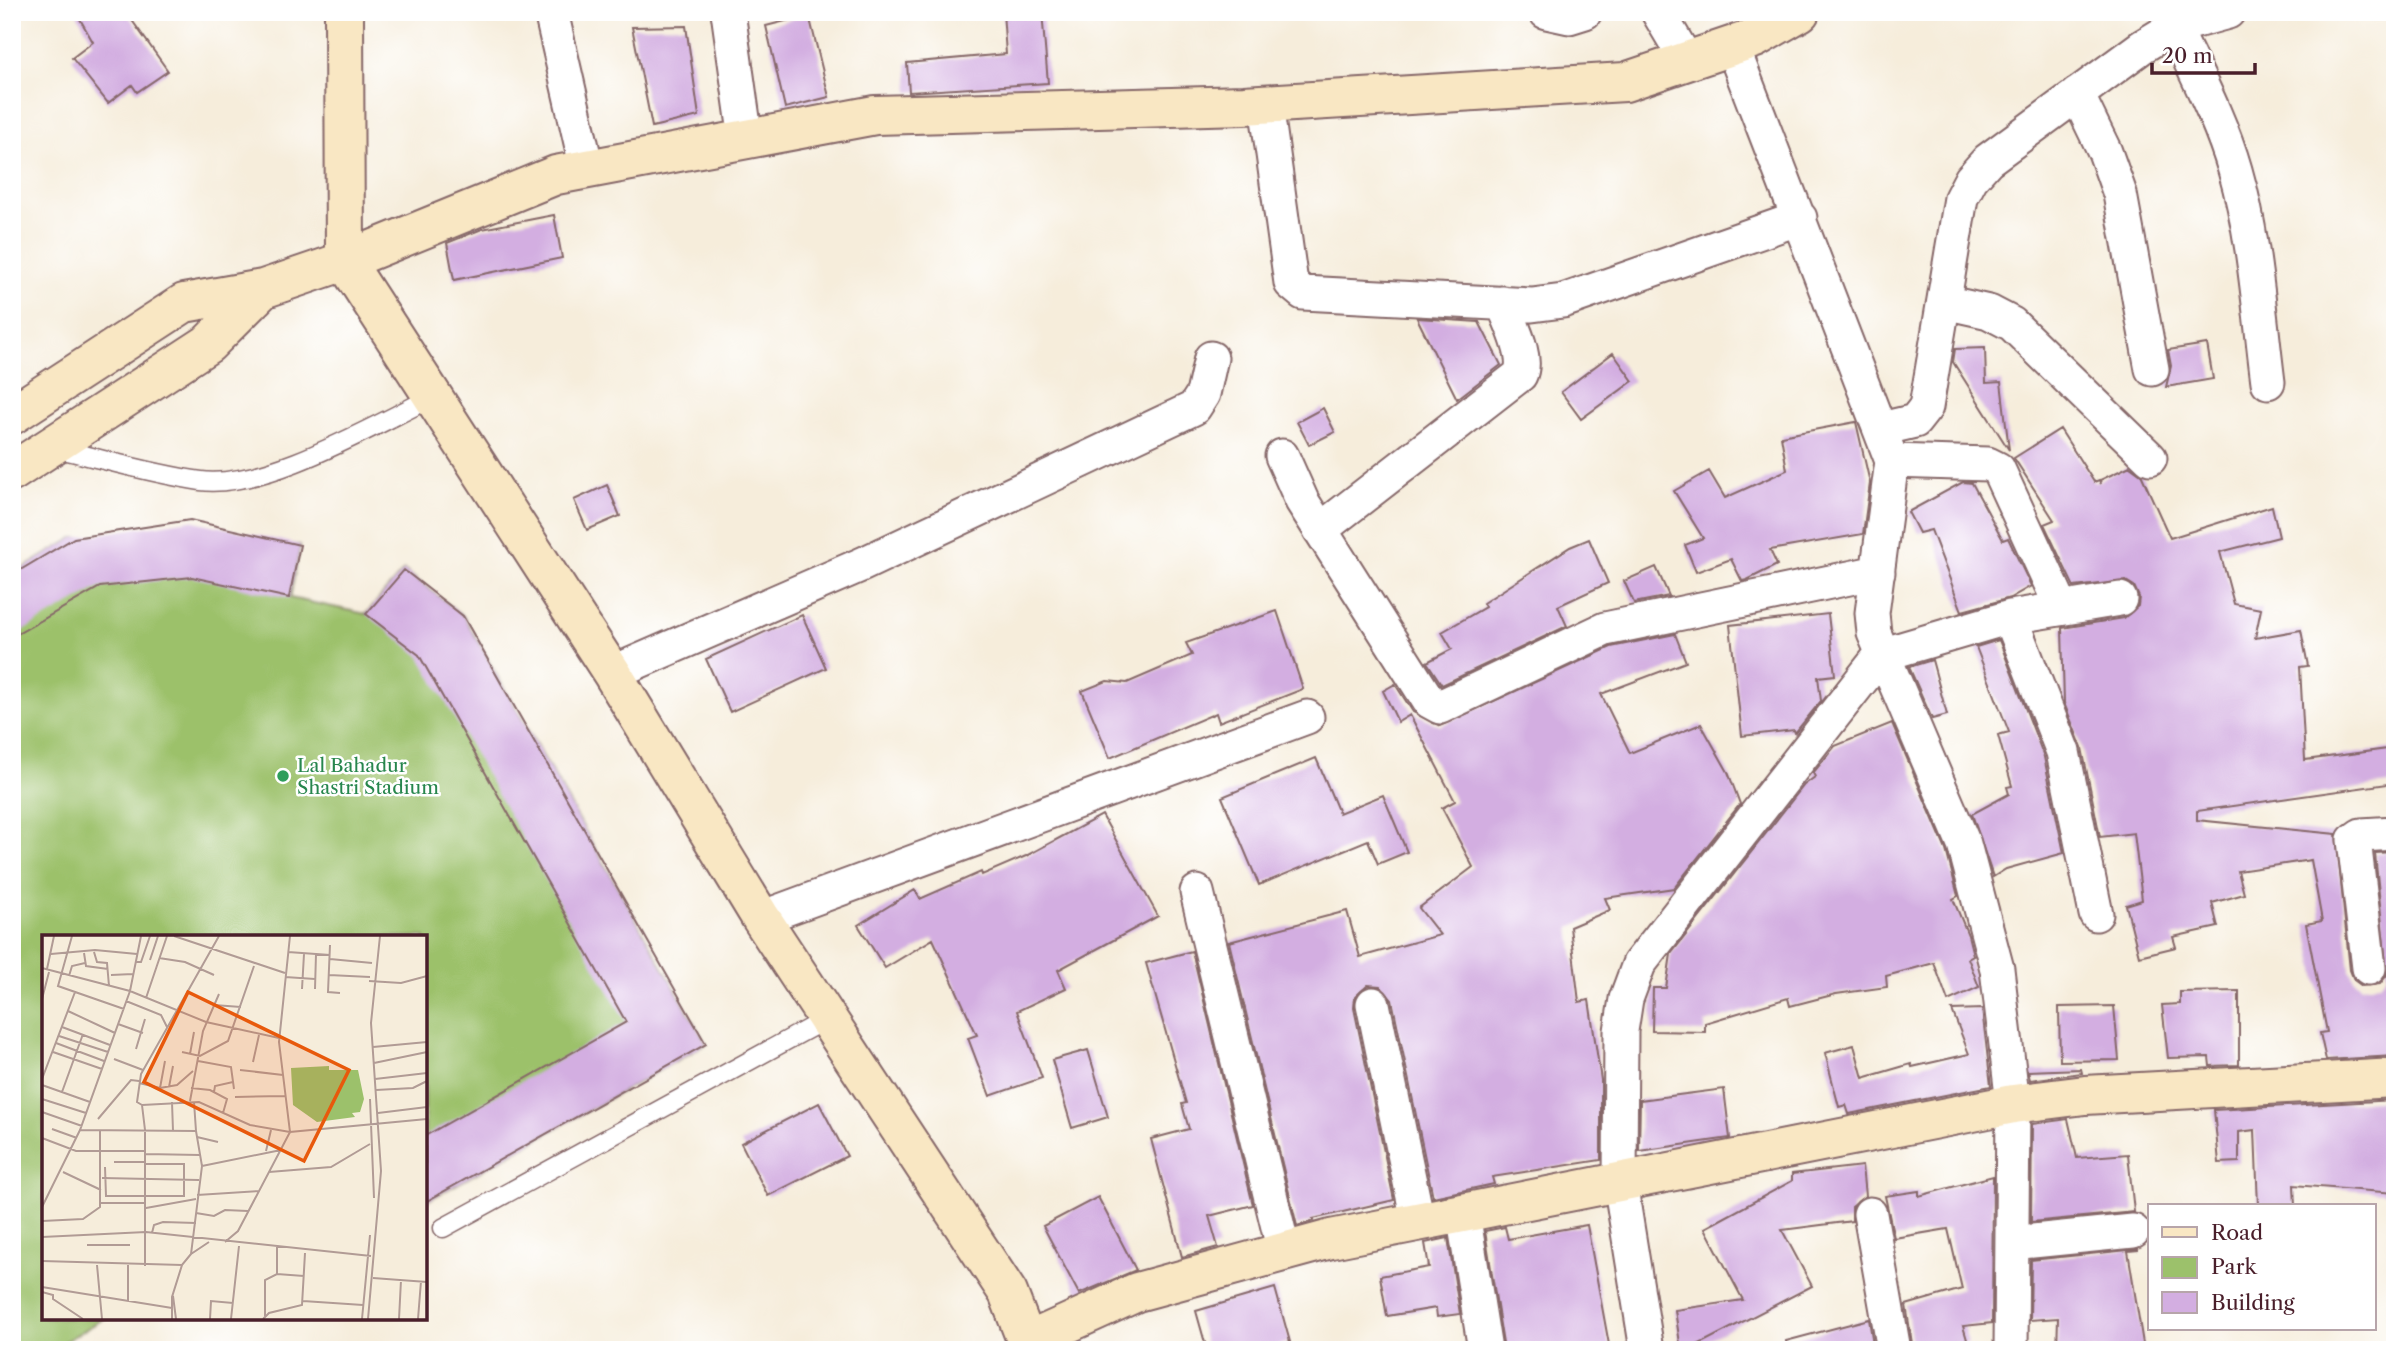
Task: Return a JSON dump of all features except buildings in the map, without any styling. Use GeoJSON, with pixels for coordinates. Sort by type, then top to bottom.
{"type":"FeatureCollection","features":[{"type":"Feature","properties":{"kind":"street"},"geometry":{"type":"LineString","coordinates":[[344,12],[345,261],[612,673],[761,918],[1008,1293],[1029,1346],[1137,1292],[1331,1239],[2013,1104],[2085,1095],[2395,1078]]}},
{"type":"Feature","properties":{"kind":"street"},"geometry":{"type":"LineString","coordinates":[[551,12],[587,169]]}},
{"type":"Feature","properties":{"kind":"street"},"geometry":{"type":"LineString","coordinates":[[728,12],[746,140]]}},
{"type":"Feature","properties":{"kind":"street"},"geometry":{"type":"LineString","coordinates":[[1546,12],[1569,17],[1585,12]]}},
{"type":"Feature","properties":{"kind":"street"},"geometry":{"type":"LineString","coordinates":[[1658,12],[1687,61]]}},
{"type":"Feature","properties":{"kind":"street"},"geometry":{"type":"LineString","coordinates":[[12,415],[184,303],[263,289],[345,261],[556,174],[875,115],[1266,104],[1625,82],[1755,38],[1800,12]]}},
{"type":"Feature","properties":{"kind":"street"},"geometry":{"type":"LineString","coordinates":[[1881,429],[1915,421],[1926,407],[1961,198],[1971,179],[1988,160],[2143,46],[2174,27],[2228,12]]}},
{"type":"Feature","properties":{"kind":"street"},"geometry":{"type":"LineString","coordinates":[[2174,27],[2218,122],[2235,170],[2246,219],[2268,383]]}},
{"type":"Feature","properties":{"kind":"street"},"geometry":{"type":"LineString","coordinates":[[1732,46],[1892,461],[1872,613],[1874,633],[1881,655],[1964,844],[1997,968],[2013,1104],[2011,1350]]}},
{"type":"Feature","properties":{"kind":"street"},"geometry":{"type":"LineString","coordinates":[[2077,94],[2105,152],[2120,194],[2151,369]]}},
{"type":"Feature","properties":{"kind":"street"},"geometry":{"type":"LineString","coordinates":[[1266,104],[1291,283],[1296,290],[1532,305],[1563,301],[1800,218]]}},
{"type":"Feature","properties":{"kind":"street"},"geometry":{"type":"LineString","coordinates":[[12,472],[208,344],[263,289]]}},
{"type":"Feature","properties":{"kind":"street"},"geometry":{"type":"LineString","coordinates":[[1944,302],[1989,313],[2012,324],[2150,458]]}},
{"type":"Feature","properties":{"kind":"street"},"geometry":{"type":"LineString","coordinates":[[1320,530],[1520,375],[1524,367],[1522,357],[1503,303]]}},
{"type":"Feature","properties":{"kind":"street"},"geometry":{"type":"LineString","coordinates":[[612,673],[863,564],[1194,408],[1203,394],[1212,358]]}},
{"type":"Feature","properties":{"kind":"street"},"geometry":{"type":"LineString","coordinates":[[1282,456],[1320,530],[1429,701],[1440,707],[1605,629],[1878,572]]}},
{"type":"Feature","properties":{"kind":"street"},"geometry":{"type":"LineString","coordinates":[[1892,461],[1988,464],[1998,469],[2062,608]]}},
{"type":"Feature","properties":{"kind":"street"},"geometry":{"type":"LineString","coordinates":[[1647,1350],[1620,1182],[1621,1031],[1626,999],[1639,964],[1881,655],[2010,617],[2120,599]]}},
{"type":"Feature","properties":{"kind":"street"},"geometry":{"type":"LineString","coordinates":[[2010,617],[2063,752],[2096,914]]}},
{"type":"Feature","properties":{"kind":"street"},"geometry":{"type":"LineString","coordinates":[[761,918],[1307,717]]}},
{"type":"Feature","properties":{"kind":"street"},"geometry":{"type":"LineString","coordinates":[[2369,968],[2354,840],[2361,835],[2395,833]]}},
{"type":"Feature","properties":{"kind":"street"},"geometry":{"type":"LineString","coordinates":[[1197,892],[1284,1252]]}},
{"type":"Feature","properties":{"kind":"street"},"geometry":{"type":"LineString","coordinates":[[1373,1004],[1418,1222]]}},
{"type":"Feature","properties":{"kind":"street"},"geometry":{"type":"LineString","coordinates":[[1463,1213],[1485,1350]]}},
{"type":"Feature","properties":{"kind":"street"},"geometry":{"type":"LineString","coordinates":[[1870,1214],[1894,1350]]}},
{"type":"Feature","properties":{"kind":"street"},"geometry":{"type":"LineString","coordinates":[[2012,1243],[2133,1231]]}},
{"type":"Feature","properties":{"kind":"lane"},"geometry":{"type":"LineString","coordinates":[[50,447],[202,481],[247,479],[282,468],[433,397]]}},
{"type":"Feature","properties":{"kind":"lane"},"geometry":{"type":"LineString","coordinates":[[443,1228],[828,1018]]}},
{"type":"Feature","properties":{"kind":"green space","name":"Lal Bahadur Shastri Stadium"},"geometry":{"type":"Polygon","coordinates":[[[74,538],[300,545],[290,598],[366,614],[404,570],[463,616],[706,1044],[427,1201],[427,935],[42,935],[42,1320],[102,1320],[50,1350],[12,1350],[12,575],[74,538]]]}},
{"type":"Feature","properties":{"kind":"place","name":"Lal Bahadur Shastri Stadium"},"geometry":{"type":"Point","coordinates":[283,776]}}]}
